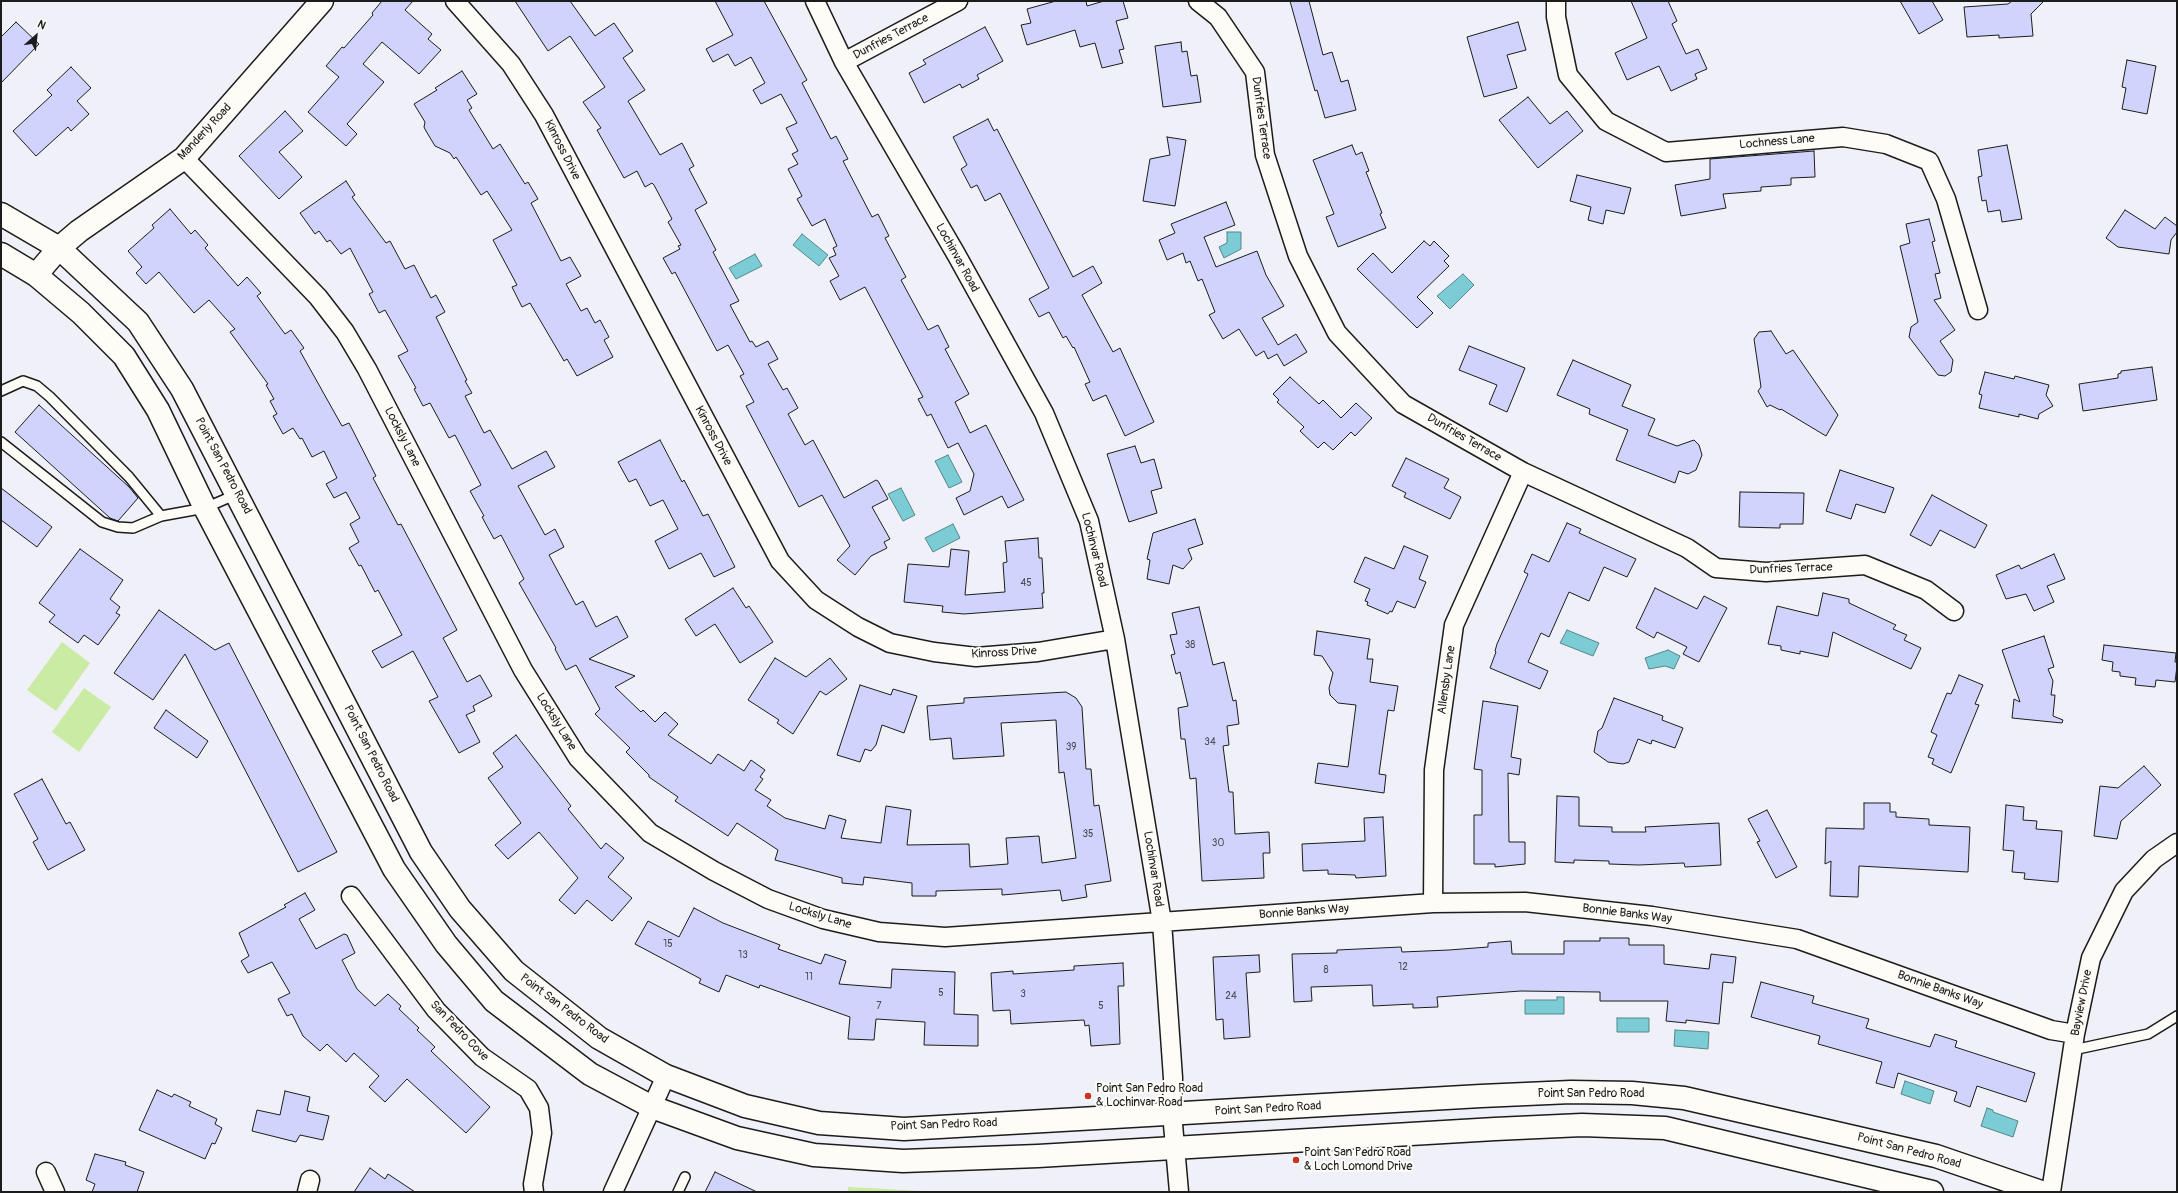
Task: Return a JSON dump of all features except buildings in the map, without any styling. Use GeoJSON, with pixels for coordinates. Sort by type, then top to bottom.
{"type":"FeatureCollection","features":[{"type":"Feature","properties":{"kind":"main road","name":"Manderly Road"},"geometry":{"type":"LineString","coordinates":[[36,275],[59,248],[79,231],[184,158],[322,1]]}},
{"type":"Feature","properties":{"kind":"main road","name":"Point San Pedro Road"},"geometry":{"type":"LineString","coordinates":[[1,214],[59,248],[138,322],[182,389],[238,494],[421,852],[460,909],[514,970],[599,1038],[666,1076],[745,1106],[819,1123],[904,1129],[1481,1096],[1571,1092],[1632,1093],[1684,1098],[1936,1156],[2041,1192]]}},
{"type":"Feature","properties":{"kind":"main road"},"geometry":{"type":"LineString","coordinates":[[1,254],[36,275],[81,313],[124,356],[158,410],[205,508],[394,869],[446,944],[494,1001],[590,1074],[652,1107],[737,1138],[814,1155],[903,1161],[1175,1148],[1582,1125],[1665,1128],[1932,1192]]}},
{"type":"Feature","properties":{"kind":"main road"},"geometry":{"type":"LineString","coordinates":[[1481,1096],[1483,1130]]}},
{"type":"Feature","properties":{"kind":"street","name":"Kinross Drive"},"geometry":{"type":"LineString","coordinates":[[455,1],[511,64],[544,115],[780,561],[816,600],[858,627],[890,643],[934,652],[976,657],[1038,652],[1115,639]]}},
{"type":"Feature","properties":{"kind":"street","name":"Lochinvar Road"},"geometry":{"type":"LineString","coordinates":[[815,1],[844,62],[956,254],[1044,414],[1089,521],[1115,639],[1162,922],[1173,1078],[1172,1113],[1178,1192]]}},
{"type":"Feature","properties":{"kind":"street","name":"Dunfries Terrace"},"geometry":{"type":"LineString","coordinates":[[844,62],[958,1]]}},
{"type":"Feature","properties":{"kind":"street","name":"Dunfries Terrace"},"geometry":{"type":"LineString","coordinates":[[1198,1],[1218,17],[1255,72],[1265,155],[1298,256],[1337,333],[1403,404],[1523,472],[1687,548],[1716,568],[1766,572],[1865,565],[1926,590],[1954,611]]}},
{"type":"Feature","properties":{"kind":"street","name":"Lochness Lane"},"geometry":{"type":"LineString","coordinates":[[1556,1],[1556,17],[1568,75],[1606,121],[1666,152],[1843,137],[1886,144],[1929,161],[1946,199],[1978,310]]}},
{"type":"Feature","properties":{"kind":"street","name":"Locksly Lane"},"geometry":{"type":"LineString","coordinates":[[184,158],[318,297],[345,332],[367,369],[523,670],[578,758],[650,833],[714,871],[768,899],[823,919],[878,932],[945,937],[1014,934],[1162,922]]}},
{"type":"Feature","properties":{"kind":"street","name":"Allensby Lane"},"geometry":{"type":"LineString","coordinates":[[1433,903],[1434,770],[1454,626],[1523,472]]}},
{"type":"Feature","properties":{"kind":"street","name":"Bayview Drive"},"geometry":{"type":"LineString","coordinates":[[2051,1192],[2074,1042],[2091,958],[2124,891],[2154,859],[2177,843]]}},
{"type":"Feature","properties":{"kind":"street","name":"San Pedro Cove"},"geometry":{"type":"LineString","coordinates":[[350,896],[436,1010],[482,1057],[528,1090],[536,1102],[539,1108],[542,1133],[533,1184],[534,1192]]}},
{"type":"Feature","properties":{"kind":"street","name":"Bonnie Banks Way"},"geometry":{"type":"LineString","coordinates":[[1162,922],[1433,903],[1525,902],[1652,916],[1798,939],[2051,1030],[2074,1042]]}},
{"type":"Feature","properties":{"kind":"street"},"geometry":{"type":"LineString","coordinates":[[613,1192],[666,1076]]}},
{"type":"Feature","properties":{"kind":"street"},"geometry":{"type":"LineString","coordinates":[[46,1172],[55,1192]]}},
{"type":"Feature","properties":{"kind":"lane"},"geometry":{"type":"LineString","coordinates":[[1,391],[23,381],[37,386],[50,397],[129,477],[161,516]]}},
{"type":"Feature","properties":{"kind":"lane"},"geometry":{"type":"LineString","coordinates":[[1,442],[102,522],[118,527],[133,528],[161,516],[205,508],[238,494]]}},
{"type":"Feature","properties":{"kind":"lane"},"geometry":{"type":"LineString","coordinates":[[2074,1042],[2148,1034],[2177,1016]]}},
{"type":"Feature","properties":{"kind":"lane"},"geometry":{"type":"LineString","coordinates":[[678,1192],[685,1177]]}},
{"type":"Feature","properties":{"kind":"green space"},"geometry":{"type":"Polygon","coordinates":[[[62,642],[90,663],[56,711],[27,690],[62,642]]]}},
{"type":"Feature","properties":{"kind":"green space"},"geometry":{"type":"Polygon","coordinates":[[[84,688],[111,707],[79,752],[52,732],[84,688]]]}},
{"type":"Feature","properties":{"kind":"green space"},"geometry":{"type":"Polygon","coordinates":[[[848,1187],[924,1191],[848,1192],[848,1187]]]}},
{"type":"Feature","properties":{"kind":"water"},"geometry":{"type":"Polygon","coordinates":[[[1227,232],[1241,232],[1241,249],[1224,258],[1219,247],[1227,243],[1227,232]]]}},
{"type":"Feature","properties":{"kind":"water"},"geometry":{"type":"Polygon","coordinates":[[[802,234],[828,255],[819,266],[793,245],[802,234]]]}},
{"type":"Feature","properties":{"kind":"water"},"geometry":{"type":"Polygon","coordinates":[[[755,254],[762,266],[736,279],[729,268],[755,254]]]}},
{"type":"Feature","properties":{"kind":"water"},"geometry":{"type":"Polygon","coordinates":[[[1463,274],[1474,285],[1450,309],[1437,296],[1463,274]]]}},
{"type":"Feature","properties":{"kind":"water"},"geometry":{"type":"Polygon","coordinates":[[[948,455],[962,482],[949,488],[935,461],[948,455]]]}},
{"type":"Feature","properties":{"kind":"water"},"geometry":{"type":"Polygon","coordinates":[[[901,488],[915,515],[903,521],[888,494],[901,488]]]}},
{"type":"Feature","properties":{"kind":"water"},"geometry":{"type":"Polygon","coordinates":[[[953,524],[960,538],[933,552],[925,538],[953,524]]]}},
{"type":"Feature","properties":{"kind":"water"},"geometry":{"type":"Polygon","coordinates":[[[1567,630],[1599,643],[1593,656],[1560,643],[1567,630]]]}},
{"type":"Feature","properties":{"kind":"water"},"geometry":{"type":"Polygon","coordinates":[[[1668,650],[1680,656],[1674,669],[1665,666],[1649,669],[1645,658],[1668,650]]]}},
{"type":"Feature","properties":{"kind":"water"},"geometry":{"type":"Polygon","coordinates":[[[1557,997],[1564,997],[1564,1014],[1525,1014],[1525,1000],[1557,1000],[1557,997]]]}},
{"type":"Feature","properties":{"kind":"water"},"geometry":{"type":"Polygon","coordinates":[[[1617,1018],[1649,1018],[1649,1032],[1617,1032],[1617,1018]]]}},
{"type":"Feature","properties":{"kind":"water"},"geometry":{"type":"Polygon","coordinates":[[[1675,1030],[1709,1032],[1708,1049],[1674,1046],[1675,1030]]]}},
{"type":"Feature","properties":{"kind":"water"},"geometry":{"type":"Polygon","coordinates":[[[1905,1081],[1934,1091],[1930,1104],[1901,1094],[1905,1081]]]}},
{"type":"Feature","properties":{"kind":"water"},"geometry":{"type":"Polygon","coordinates":[[[1987,1108],[1993,1110],[1993,1112],[2018,1121],[2013,1137],[1981,1126],[1987,1108]]]}},
{"type":"Feature","properties":{"kind":"place","name":"Point San Pedro Road & Lochinvar Road"},"geometry":{"type":"Point","coordinates":[1088,1096]}},
{"type":"Feature","properties":{"kind":"place","name":"Point San Pedro Road & Loch Lomond Drive"},"geometry":{"type":"Point","coordinates":[1296,1160]}}]}
